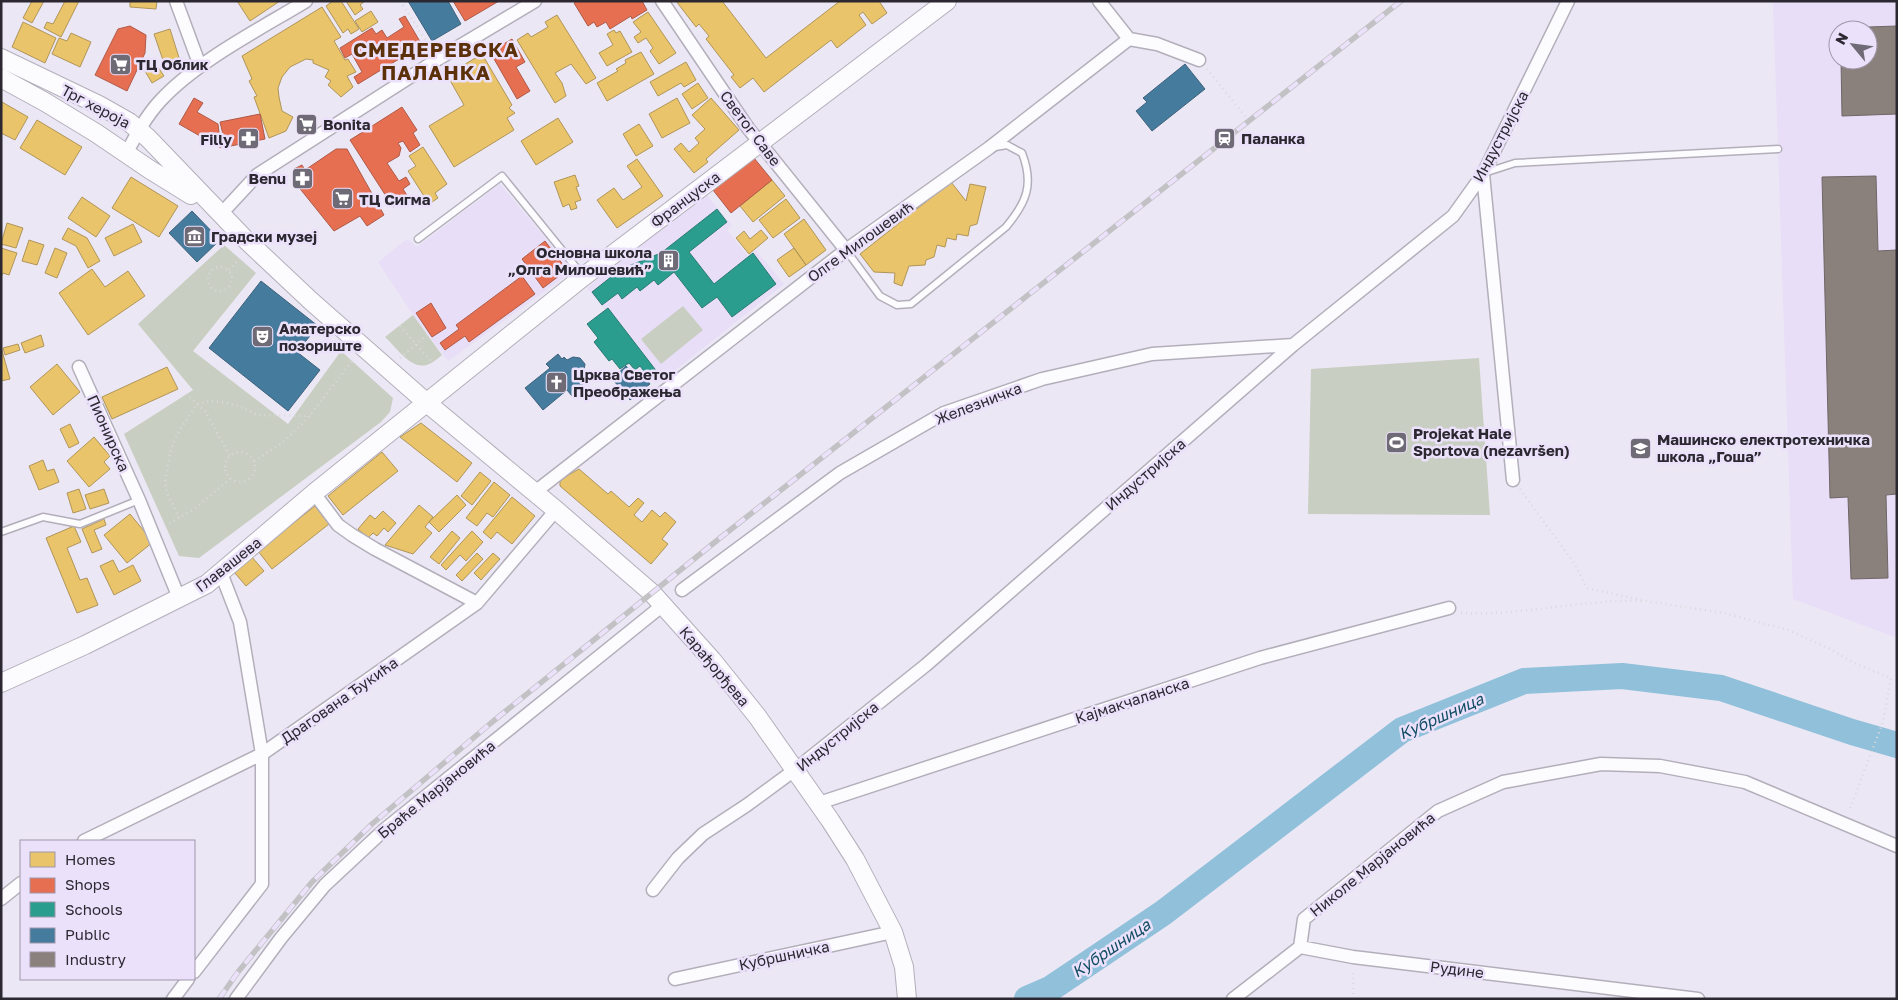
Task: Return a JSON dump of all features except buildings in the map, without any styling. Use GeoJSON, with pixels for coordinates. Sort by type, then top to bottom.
{"type":"FeatureCollection","features":[{"type":"Feature","properties":{"kind":"main road","name":"Француска"},"geometry":{"type":"LineString","coordinates":[[427,403],[583,276],[947,1]]}},
{"type":"Feature","properties":{"kind":"main road","name":"Трг хероја"},"geometry":{"type":"LineString","coordinates":[[1,58],[121,116],[138,130],[291,282],[427,403]]}},
{"type":"Feature","properties":{"kind":"main road","name":"Трг хероја"},"geometry":{"type":"LineString","coordinates":[[1,78],[54,107],[221,214]]}},
{"type":"Feature","properties":{"kind":"main road","name":"Карађорђева"},"geometry":{"type":"LineString","coordinates":[[427,403],[636,577],[712,660],[796,769],[855,859],[893,932],[901,954],[907,990]]}},
{"type":"Feature","properties":{"kind":"main road","name":"Главашева"},"geometry":{"type":"LineString","coordinates":[[1,683],[85,645],[207,584],[314,494],[427,403]]}},
{"type":"Feature","properties":{"kind":"street"},"geometry":{"type":"LineString","coordinates":[[176,1],[200,66]]}},
{"type":"Feature","properties":{"kind":"street"},"geometry":{"type":"LineString","coordinates":[[126,154],[138,130],[162,99],[200,66],[306,1]]}},
{"type":"Feature","properties":{"kind":"street"},"geometry":{"type":"LineString","coordinates":[[221,214],[257,175],[438,59],[535,1]]}},
{"type":"Feature","properties":{"kind":"street","name":"Светог Саве"},"geometry":{"type":"LineString","coordinates":[[662,1],[734,109],[846,250]]}},
{"type":"Feature","properties":{"kind":"street"},"geometry":{"type":"LineString","coordinates":[[1098,1],[1129,39],[1157,44],[1199,60]]}},
{"type":"Feature","properties":{"kind":"street","name":"Индустријска"},"geometry":{"type":"LineString","coordinates":[[653,890],[678,858],[703,834],[748,805],[796,769],[926,665],[1292,345],[1453,216],[1483,174],[1568,1]]}},
{"type":"Feature","properties":{"kind":"street","name":"Олге Милошевић"},"geometry":{"type":"LineString","coordinates":[[535,492],[846,250],[989,148],[1129,39]]}},
{"type":"Feature","properties":{"kind":"street"},"geometry":{"type":"LineString","coordinates":[[1483,174],[1513,480]]}},
{"type":"Feature","properties":{"kind":"street","name":"Железничка"},"geometry":{"type":"LineString","coordinates":[[682,590],[840,473],[944,413],[1042,379],[1152,354],[1292,345]]}},
{"type":"Feature","properties":{"kind":"street","name":"Пионирска"},"geometry":{"type":"LineString","coordinates":[[79,367],[139,500],[179,598]]}},
{"type":"Feature","properties":{"kind":"street"},"geometry":{"type":"LineString","coordinates":[[314,494],[338,524],[352,535],[477,603]]}},
{"type":"Feature","properties":{"kind":"street","name":"Драгована Ђукића"},"geometry":{"type":"LineString","coordinates":[[86,840],[262,754],[477,603],[556,510]]}},
{"type":"Feature","properties":{"kind":"street"},"geometry":{"type":"LineString","coordinates":[[195,971],[262,884],[262,754],[240,622],[221,573]]}},
{"type":"Feature","properties":{"kind":"street","name":"Браће Марјановића"},"geometry":{"type":"LineString","coordinates":[[236,999],[281,938],[325,885],[384,830],[663,605]]}},
{"type":"Feature","properties":{"kind":"street","name":"Кајмакчаланска"},"geometry":{"type":"LineString","coordinates":[[819,803],[1260,658],[1449,608]]}},
{"type":"Feature","properties":{"kind":"street","name":"Николе Марјановића"},"geometry":{"type":"LineString","coordinates":[[1300,947],[1304,919],[1438,811],[1503,782],[1601,764],[1660,766],[1745,782],[1897,846]]}},
{"type":"Feature","properties":{"kind":"street"},"geometry":{"type":"LineString","coordinates":[[1,899],[20,884]]}},
{"type":"Feature","properties":{"kind":"street","name":"Кубршничка"},"geometry":{"type":"LineString","coordinates":[[675,979],[893,932]]}},
{"type":"Feature","properties":{"kind":"street"},"geometry":{"type":"LineString","coordinates":[[1233,999],[1300,947]]}},
{"type":"Feature","properties":{"kind":"street","name":"Рудине"},"geometry":{"type":"LineString","coordinates":[[1300,947],[1353,957],[1698,999]]}},
{"type":"Feature","properties":{"kind":"street"},"geometry":{"type":"LineString","coordinates":[[173,999],[187,980]]}},
{"type":"Feature","properties":{"kind":"lane"},"geometry":{"type":"LineString","coordinates":[[846,250],[880,296],[897,305],[911,304],[1006,227],[1019,212],[1027,191],[1028,169],[1022,153],[1007,145],[989,148]]}},
{"type":"Feature","properties":{"kind":"lane"},"geometry":{"type":"LineString","coordinates":[[1483,174],[1515,163],[1778,149]]}},
{"type":"Feature","properties":{"kind":"lane"},"geometry":{"type":"LineString","coordinates":[[418,239],[502,176],[583,276]]}},
{"type":"Feature","properties":{"kind":"lane"},"geometry":{"type":"LineString","coordinates":[[1,532],[43,518],[80,524],[139,500]]}},
{"type":"Feature","properties":{"kind":"path"},"geometry":{"type":"LineString","coordinates":[[400,1],[438,59]]}},
{"type":"Feature","properties":{"kind":"path"},"geometry":{"type":"LineString","coordinates":[[1199,60],[1249,121]]}},
{"type":"Feature","properties":{"kind":"path"},"geometry":{"type":"LineString","coordinates":[[218,267],[226,268],[232,278],[228,288],[221,291],[213,289],[208,282],[209,274],[218,267]]}},
{"type":"Feature","properties":{"kind":"path"},"geometry":{"type":"LineString","coordinates":[[400,326],[432,362]]}},
{"type":"Feature","properties":{"kind":"path"},"geometry":{"type":"LineString","coordinates":[[397,361],[427,335]]}},
{"type":"Feature","properties":{"kind":"path"},"geometry":{"type":"LineString","coordinates":[[254,461],[282,443],[310,416],[363,347]]}},
{"type":"Feature","properties":{"kind":"path"},"geometry":{"type":"LineString","coordinates":[[186,394],[205,411],[230,456]]}},
{"type":"Feature","properties":{"kind":"path"},"geometry":{"type":"LineString","coordinates":[[179,518],[167,493],[165,482],[171,449],[179,431],[197,404],[210,401],[222,402],[239,406],[257,415],[310,416]]}},
{"type":"Feature","properties":{"kind":"path"},"geometry":{"type":"LineString","coordinates":[[242,452],[251,457],[254,461],[255,471],[249,480],[239,482],[230,479],[225,466],[230,456],[242,452]]}},
{"type":"Feature","properties":{"kind":"path"},"geometry":{"type":"LineString","coordinates":[[152,533],[194,509],[230,479]]}},
{"type":"Feature","properties":{"kind":"path"},"geometry":{"type":"LineString","coordinates":[[1513,480],[1574,562],[1587,588],[1651,602],[1724,614],[1788,630],[1828,648],[1856,664],[1891,678],[1883,722],[1872,756],[1844,824]]}},
{"type":"Feature","properties":{"kind":"path"},"geometry":{"type":"LineString","coordinates":[[1449,608],[1455,612],[1486,614],[1624,601],[1651,602]]}},
{"type":"Feature","properties":{"kind":"path"},"geometry":{"type":"LineString","coordinates":[[1353,957],[1353,999]]}},
{"type":"Feature","properties":{"kind":"shaded area"},"geometry":{"type":"Polygon","coordinates":[[[1773,1],[1897,1],[1897,638],[1793,599],[1773,1]]]}},
{"type":"Feature","properties":{"kind":"shaded area"},"geometry":{"type":"Polygon","coordinates":[[[500,184],[573,271],[448,361],[413,315],[378,262],[407,239],[417,247],[500,184]]]}},
{"type":"Feature","properties":{"kind":"shaded area"},"geometry":{"type":"Polygon","coordinates":[[[704,192],[732,225],[727,230],[748,256],[756,250],[784,284],[663,380],[587,288],[704,192]]]}},
{"type":"Feature","properties":{"kind":"shaded area"},"geometry":{"type":"Polygon","coordinates":[[[224,245],[256,273],[193,351],[288,424],[341,351],[393,398],[390,412],[381,422],[199,558],[179,556],[124,434],[193,390],[138,324],[224,245]]]}},
{"type":"Feature","properties":{"kind":"shaded area"},"geometry":{"type":"Polygon","coordinates":[[[683,306],[703,330],[661,364],[641,339],[683,306]]]}},
{"type":"Feature","properties":{"kind":"shaded area"},"geometry":{"type":"Polygon","coordinates":[[[413,315],[442,355],[423,366],[411,362],[385,337],[413,315]]]}},
{"type":"Feature","properties":{"kind":"shaded area","name":"Projekat Hale Sportova (nezavršen)"},"geometry":{"type":"Polygon","coordinates":[[[1479,358],[1490,515],[1308,514],[1311,369],[1479,358]]]}},
{"type":"Feature","properties":{"kind":"waterway","name":"Кубршница"},"geometry":{"type":"LineString","coordinates":[[1027,999],[1050,989],[1163,913],[1402,730],[1524,681],[1622,676],[1721,688],[1897,745]]}},
{"type":"Feature","properties":{"kind":"railway"},"geometry":{"type":"LineString","coordinates":[[219,999],[238,972],[312,882],[372,824],[491,723],[720,538],[1401,1]]}},
{"type":"Feature","properties":{"kind":"place","name":"ТЦ Облик"},"geometry":{"type":"Point","coordinates":[120,64]}},
{"type":"Feature","properties":{"kind":"place","name":"Bonita"},"geometry":{"type":"Point","coordinates":[307,124]}},
{"type":"Feature","properties":{"kind":"place","name":"Паланка"},"geometry":{"type":"Point","coordinates":[1225,138]}},
{"type":"Feature","properties":{"kind":"place","name":"Filly"},"geometry":{"type":"Point","coordinates":[248,139]}},
{"type":"Feature","properties":{"kind":"place","name":"Benu"},"geometry":{"type":"Point","coordinates":[302,178]}},
{"type":"Feature","properties":{"kind":"place","name":"ТЦ Сигма"},"geometry":{"type":"Point","coordinates":[343,199]}},
{"type":"Feature","properties":{"kind":"place","name":"Градски музеј"},"geometry":{"type":"Point","coordinates":[195,236]}},
{"type":"Feature","properties":{"kind":"place","name":"Основна школа „Олга Милошевић”"},"geometry":{"type":"Point","coordinates":[668,261]}},
{"type":"Feature","properties":{"kind":"place","name":"Аматерско позориште"},"geometry":{"type":"Point","coordinates":[263,337]}},
{"type":"Feature","properties":{"kind":"place","name":"Црква Светог Преображења"},"geometry":{"type":"Point","coordinates":[557,383]}},
{"type":"Feature","properties":{"kind":"place","name":"Projekat Hale Sportova (nezavršen)"},"geometry":{"type":"Point","coordinates":[1397,442]}},
{"type":"Feature","properties":{"kind":"place","name":"Машинско електротехничка школа „Гоша”"},"geometry":{"type":"Point","coordinates":[1641,448]}},
{"type":"Feature","properties":{"kind":"district","name":"СМЕДЕРЕВСКА ПАЛАНКА"},"geometry":{"type":"Point","coordinates":[436,60]}}]}
